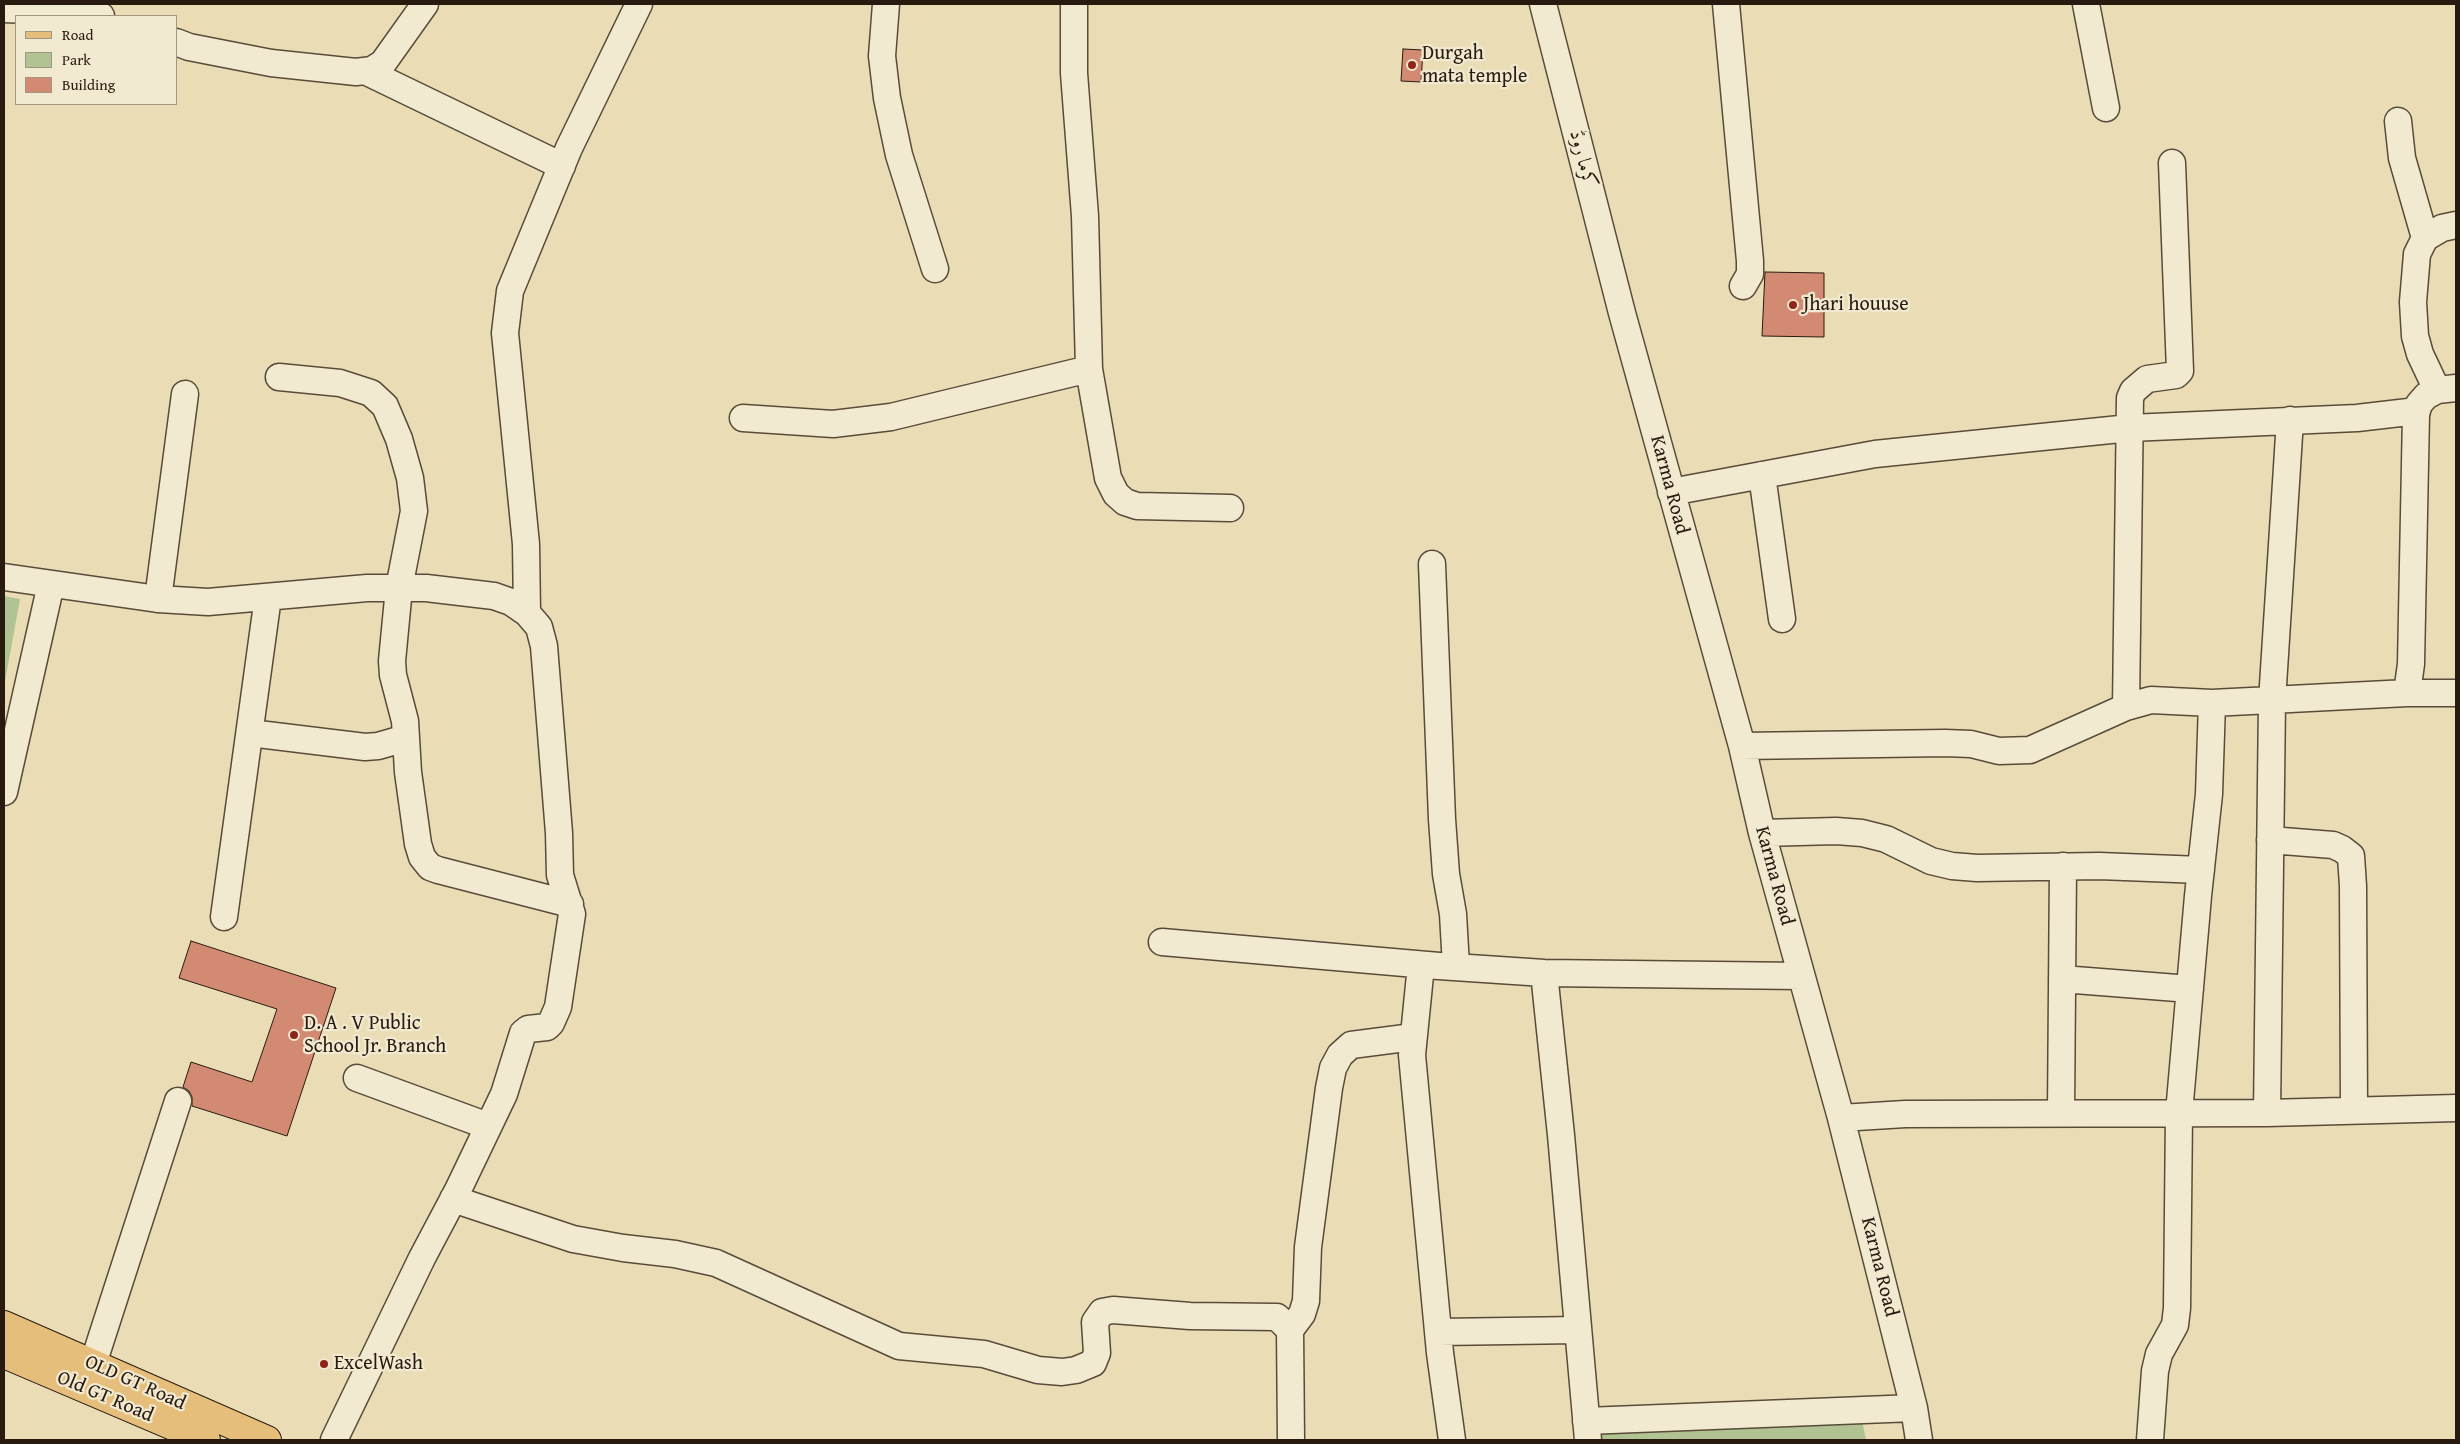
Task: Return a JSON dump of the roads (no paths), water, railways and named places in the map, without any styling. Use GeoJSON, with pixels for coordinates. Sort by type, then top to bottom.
{"type":"FeatureCollection","features":[{"type":"Feature","properties":{"kind":"main road","name":"OLD GT Road"},"geometry":{"type":"LineString","coordinates":[[4,1325],[266,1440]]}},
{"type":"Feature","properties":{"kind":"main road","name":"Old GT Road"},"geometry":{"type":"LineString","coordinates":[[4,1354],[206,1440]]}},
{"type":"Feature","properties":{"kind":"street"},"geometry":{"type":"LineString","coordinates":[[178,43],[212,52],[271,63],[339,71],[372,70],[383,64],[425,4]]}},
{"type":"Feature","properties":{"kind":"street"},"geometry":{"type":"LineString","coordinates":[[527,613],[526,544],[505,333],[510,291],[562,166],[639,4]]}},
{"type":"Feature","properties":{"kind":"street"},"geometry":{"type":"LineString","coordinates":[[886,4],[882,56],[887,98],[899,156],[935,269]]}},
{"type":"Feature","properties":{"kind":"street"},"geometry":{"type":"LineString","coordinates":[[1074,4],[1074,73],[1085,216],[1089,369],[1108,478],[1116,494],[1125,502],[1137,506],[1230,508]]}},
{"type":"Feature","properties":{"kind":"street","name":"کرما روڈ"},"geometry":{"type":"LineString","coordinates":[[1543,4],[1622,313]]}},
{"type":"Feature","properties":{"kind":"street"},"geometry":{"type":"LineString","coordinates":[[1726,4],[1750,261],[1750,274],[1743,286]]}},
{"type":"Feature","properties":{"kind":"street"},"geometry":{"type":"LineString","coordinates":[[2086,4],[2106,108]]}},
{"type":"Feature","properties":{"kind":"street"},"geometry":{"type":"LineString","coordinates":[[4,9],[78,12],[96,15]]}},
{"type":"Feature","properties":{"kind":"street"},"geometry":{"type":"LineString","coordinates":[[365,71],[562,166]]}},
{"type":"Feature","properties":{"kind":"street"},"geometry":{"type":"LineString","coordinates":[[2398,121],[2402,158],[2425,238]]}},
{"type":"Feature","properties":{"kind":"street"},"geometry":{"type":"LineString","coordinates":[[2126,707],[2130,398],[2133,391],[2147,379],[2176,375],[2180,371],[2172,163]]}},
{"type":"Feature","properties":{"kind":"street"},"geometry":{"type":"LineString","coordinates":[[2407,693],[2411,664],[2412,556],[2417,411],[2419,404],[2426,396],[2447,389],[2420,354],[2415,336],[2413,302],[2417,254],[2425,238],[2442,228],[2456,224]]}},
{"type":"Feature","properties":{"kind":"street","name":"Karma Road"},"geometry":{"type":"LineString","coordinates":[[1622,313],[1742,746],[1762,833],[1841,1118],[1914,1408],[1920,1440]]}},
{"type":"Feature","properties":{"kind":"street"},"geometry":{"type":"LineString","coordinates":[[743,418],[833,424],[891,417],[1089,369]]}},
{"type":"Feature","properties":{"kind":"street"},"geometry":{"type":"LineString","coordinates":[[279,377],[340,383],[371,393],[385,406],[394,422],[410,478],[414,512],[399,588],[392,661],[393,675],[405,722],[418,844],[422,858],[430,867],[482,883],[570,904]]}},
{"type":"Feature","properties":{"kind":"street"},"geometry":{"type":"LineString","coordinates":[[158,599],[185,394]]}},
{"type":"Feature","properties":{"kind":"street"},"geometry":{"type":"LineString","coordinates":[[1671,492],[1875,454],[2130,428],[2357,418],[2417,411]]}},
{"type":"Feature","properties":{"kind":"street"},"geometry":{"type":"LineString","coordinates":[[2267,1112],[2272,701],[2290,420]]}},
{"type":"Feature","properties":{"kind":"street"},"geometry":{"type":"LineString","coordinates":[[1762,475],[1782,619]]}},
{"type":"Feature","properties":{"kind":"street"},"geometry":{"type":"LineString","coordinates":[[1432,564],[1442,819],[1446,874],[1453,914],[1456,966]]}},
{"type":"Feature","properties":{"kind":"street"},"geometry":{"type":"LineString","coordinates":[[4,577],[158,599],[208,602],[367,588],[426,588],[494,596],[511,602],[527,613],[539,627],[544,646],[560,833],[560,875],[562,889],[570,904],[572,914],[558,1007],[552,1023],[547,1027],[528,1029],[523,1033],[504,1094],[334,1440]]}},
{"type":"Feature","properties":{"kind":"street"},"geometry":{"type":"LineString","coordinates":[[4,792],[51,584]]}},
{"type":"Feature","properties":{"kind":"street"},"geometry":{"type":"LineString","coordinates":[[224,917],[268,597]]}},
{"type":"Feature","properties":{"kind":"street"},"geometry":{"type":"LineString","coordinates":[[1742,746],[1945,743],[1971,744],[1999,751],[2030,750],[2126,707],[2151,700],[2212,703],[2407,693],[2456,693]]}},
{"type":"Feature","properties":{"kind":"street"},"geometry":{"type":"LineString","coordinates":[[2150,1440],[2158,1354],[2174,1325],[2177,1308],[2180,1112],[2201,870],[2210,794],[2212,703]]}},
{"type":"Feature","properties":{"kind":"street"},"geometry":{"type":"LineString","coordinates":[[250,732],[365,747],[378,746],[406,738]]}},
{"type":"Feature","properties":{"kind":"street"},"geometry":{"type":"LineString","coordinates":[[1762,833],[1836,831],[1862,833],[1886,839],[1932,861],[1952,866],[1977,868],[2063,866],[2201,870]]}},
{"type":"Feature","properties":{"kind":"street"},"geometry":{"type":"LineString","coordinates":[[2270,840],[2333,845],[2351,856],[2353,886],[2354,1110]]}},
{"type":"Feature","properties":{"kind":"street"},"geometry":{"type":"LineString","coordinates":[[2061,1113],[2063,866]]}},
{"type":"Feature","properties":{"kind":"street"},"geometry":{"type":"LineString","coordinates":[[1162,942],[1421,965],[1544,973],[1801,976]]}},
{"type":"Feature","properties":{"kind":"street"},"geometry":{"type":"LineString","coordinates":[[1421,965],[1413,1037],[1414,1086],[1452,1440]]}},
{"type":"Feature","properties":{"kind":"street"},"geometry":{"type":"LineString","coordinates":[[1544,973],[1561,1135],[1587,1431],[1914,1408]]}},
{"type":"Feature","properties":{"kind":"street"},"geometry":{"type":"LineString","coordinates":[[2062,979],[2190,988]]}},
{"type":"Feature","properties":{"kind":"street"},"geometry":{"type":"LineString","coordinates":[[1291,1440],[1290,1330],[1302,1314],[1306,1301],[1308,1247],[1333,1068],[1340,1056],[1351,1045],[1413,1037]]}},
{"type":"Feature","properties":{"kind":"street"},"geometry":{"type":"LineString","coordinates":[[357,1078],[488,1126]]}},
{"type":"Feature","properties":{"kind":"street"},"geometry":{"type":"LineString","coordinates":[[93,1364],[178,1101]]}},
{"type":"Feature","properties":{"kind":"street"},"geometry":{"type":"LineString","coordinates":[[1841,1118],[1905,1114],[2267,1112],[2456,1108]]}},
{"type":"Feature","properties":{"kind":"street"},"geometry":{"type":"LineString","coordinates":[[453,1199],[573,1239],[623,1248],[675,1254],[716,1264],[899,1346],[984,1354],[1038,1370],[1062,1372],[1076,1370],[1093,1363],[1097,1353],[1095,1322],[1102,1312],[1113,1310],[1190,1316],[1277,1317],[1290,1330]]}},
{"type":"Feature","properties":{"kind":"street"},"geometry":{"type":"LineString","coordinates":[[1439,1332],[1578,1330]]}},
{"type":"Feature","properties":{"kind":"place","name":"Durgah mata temple"},"geometry":{"type":"Point","coordinates":[1412,65]}},
{"type":"Feature","properties":{"kind":"place","name":"Jhari houuse"},"geometry":{"type":"Point","coordinates":[1793,305]}},
{"type":"Feature","properties":{"kind":"place","name":"D. A . V Public School Jr. Branch"},"geometry":{"type":"Point","coordinates":[294,1035]}},
{"type":"Feature","properties":{"kind":"place","name":"ExcelWash"},"geometry":{"type":"Point","coordinates":[324,1364]}}]}
